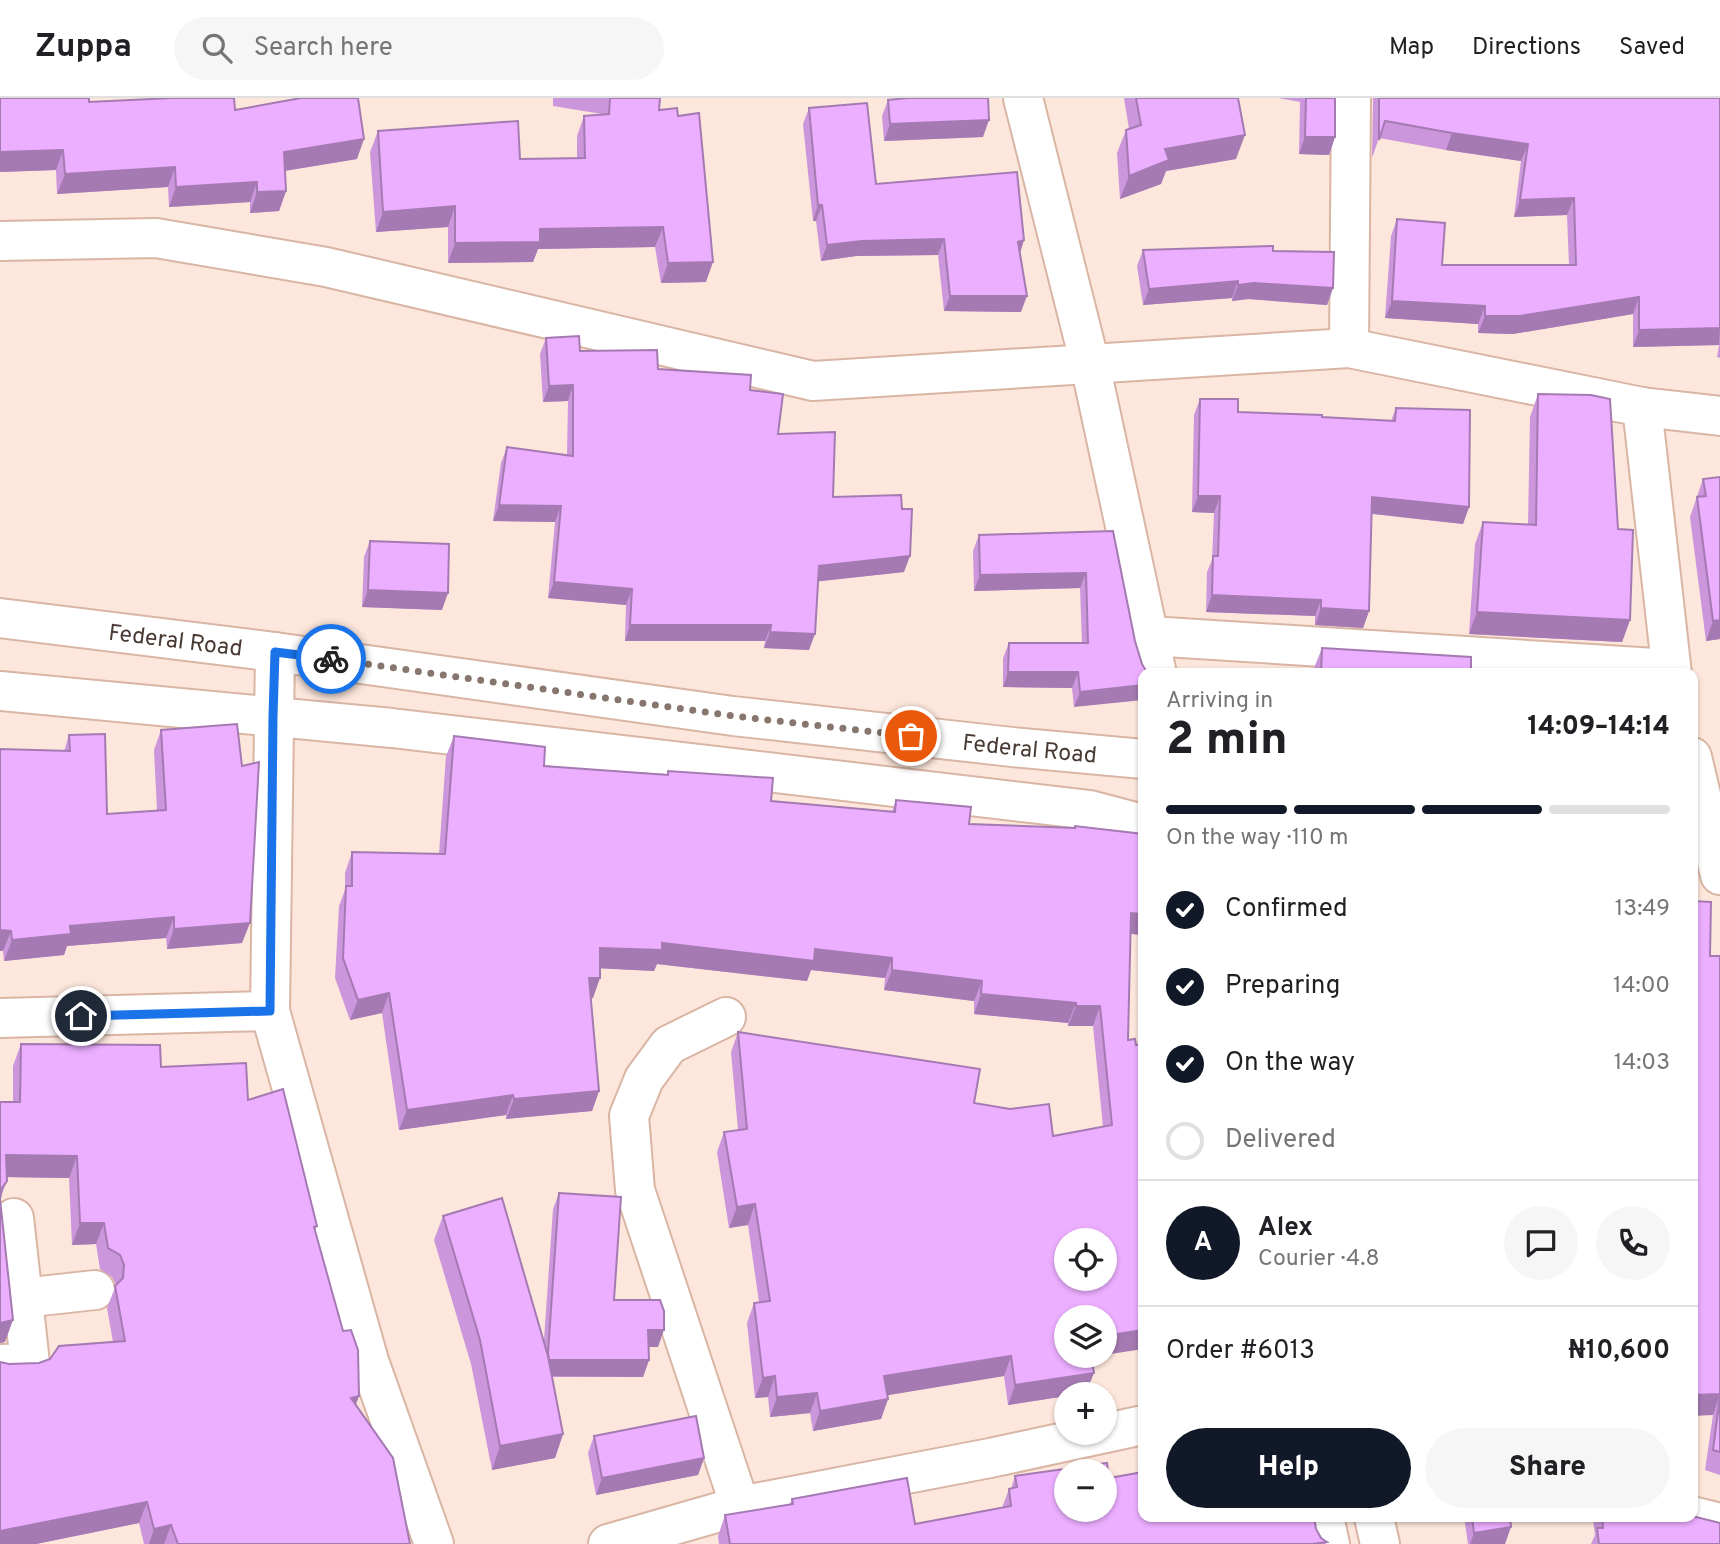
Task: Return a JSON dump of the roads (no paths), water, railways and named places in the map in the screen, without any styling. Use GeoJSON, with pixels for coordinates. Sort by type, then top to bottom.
{"type":"FeatureCollection","features":[{"type":"Feature","properties":{"kind":"street"},"geometry":{"type":"LineString","coordinates":[[1023,98],[1090,364],[1156,668]]}},
{"type":"Feature","properties":{"kind":"street"},"geometry":{"type":"LineString","coordinates":[[1349,348],[1351,98]]}},
{"type":"Feature","properties":{"kind":"street"},"geometry":{"type":"LineString","coordinates":[[0,242],[156,238],[326,267],[813,381],[1349,348],[1642,407],[1720,416]]}},
{"type":"Feature","properties":{"kind":"street"},"geometry":{"type":"LineString","coordinates":[[1642,407],[1672,668]]}},
{"type":"Feature","properties":{"kind":"street","name":"Federal Road"},"geometry":{"type":"LineString","coordinates":[[0,618],[275,652],[733,716],[1138,759]]}},
{"type":"Feature","properties":{"kind":"street"},"geometry":{"type":"LineString","coordinates":[[1150,636],[1627,668]]}},
{"type":"Feature","properties":{"kind":"street"},"geometry":{"type":"LineString","coordinates":[[275,652],[270,1011],[369,1361],[434,1544]]}},
{"type":"Feature","properties":{"kind":"street"},"geometry":{"type":"LineString","coordinates":[[0,691],[392,728],[1090,810],[1138,823]]}},
{"type":"Feature","properties":{"kind":"street"},"geometry":{"type":"LineString","coordinates":[[1698,782],[1720,875]]}},
{"type":"Feature","properties":{"kind":"street"},"geometry":{"type":"LineString","coordinates":[[0,1018],[270,1011]]}},
{"type":"Feature","properties":{"kind":"street"},"geometry":{"type":"LineString","coordinates":[[726,1017],[669,1045],[644,1079],[629,1116],[635,1190],[740,1506]]}},
{"type":"Feature","properties":{"kind":"street"},"geometry":{"type":"LineString","coordinates":[[0,1364],[30,1363],[14,1218]]}},
{"type":"Feature","properties":{"kind":"street"},"geometry":{"type":"LineString","coordinates":[[23,1298],[94,1290]]}},
{"type":"Feature","properties":{"kind":"street"},"geometry":{"type":"LineString","coordinates":[[608,1544],[740,1506],[990,1458],[1138,1426]]}},
{"type":"Feature","properties":{"kind":"street"},"geometry":{"type":"LineString","coordinates":[[1698,1518],[1720,1523]]}},
{"type":"Feature","properties":{"kind":"street"},"geometry":{"type":"LineString","coordinates":[[1325,1522],[1330,1544]]}},
{"type":"Feature","properties":{"kind":"street"},"geometry":{"type":"LineString","coordinates":[[1375,1522],[1380,1544]]}}]}
